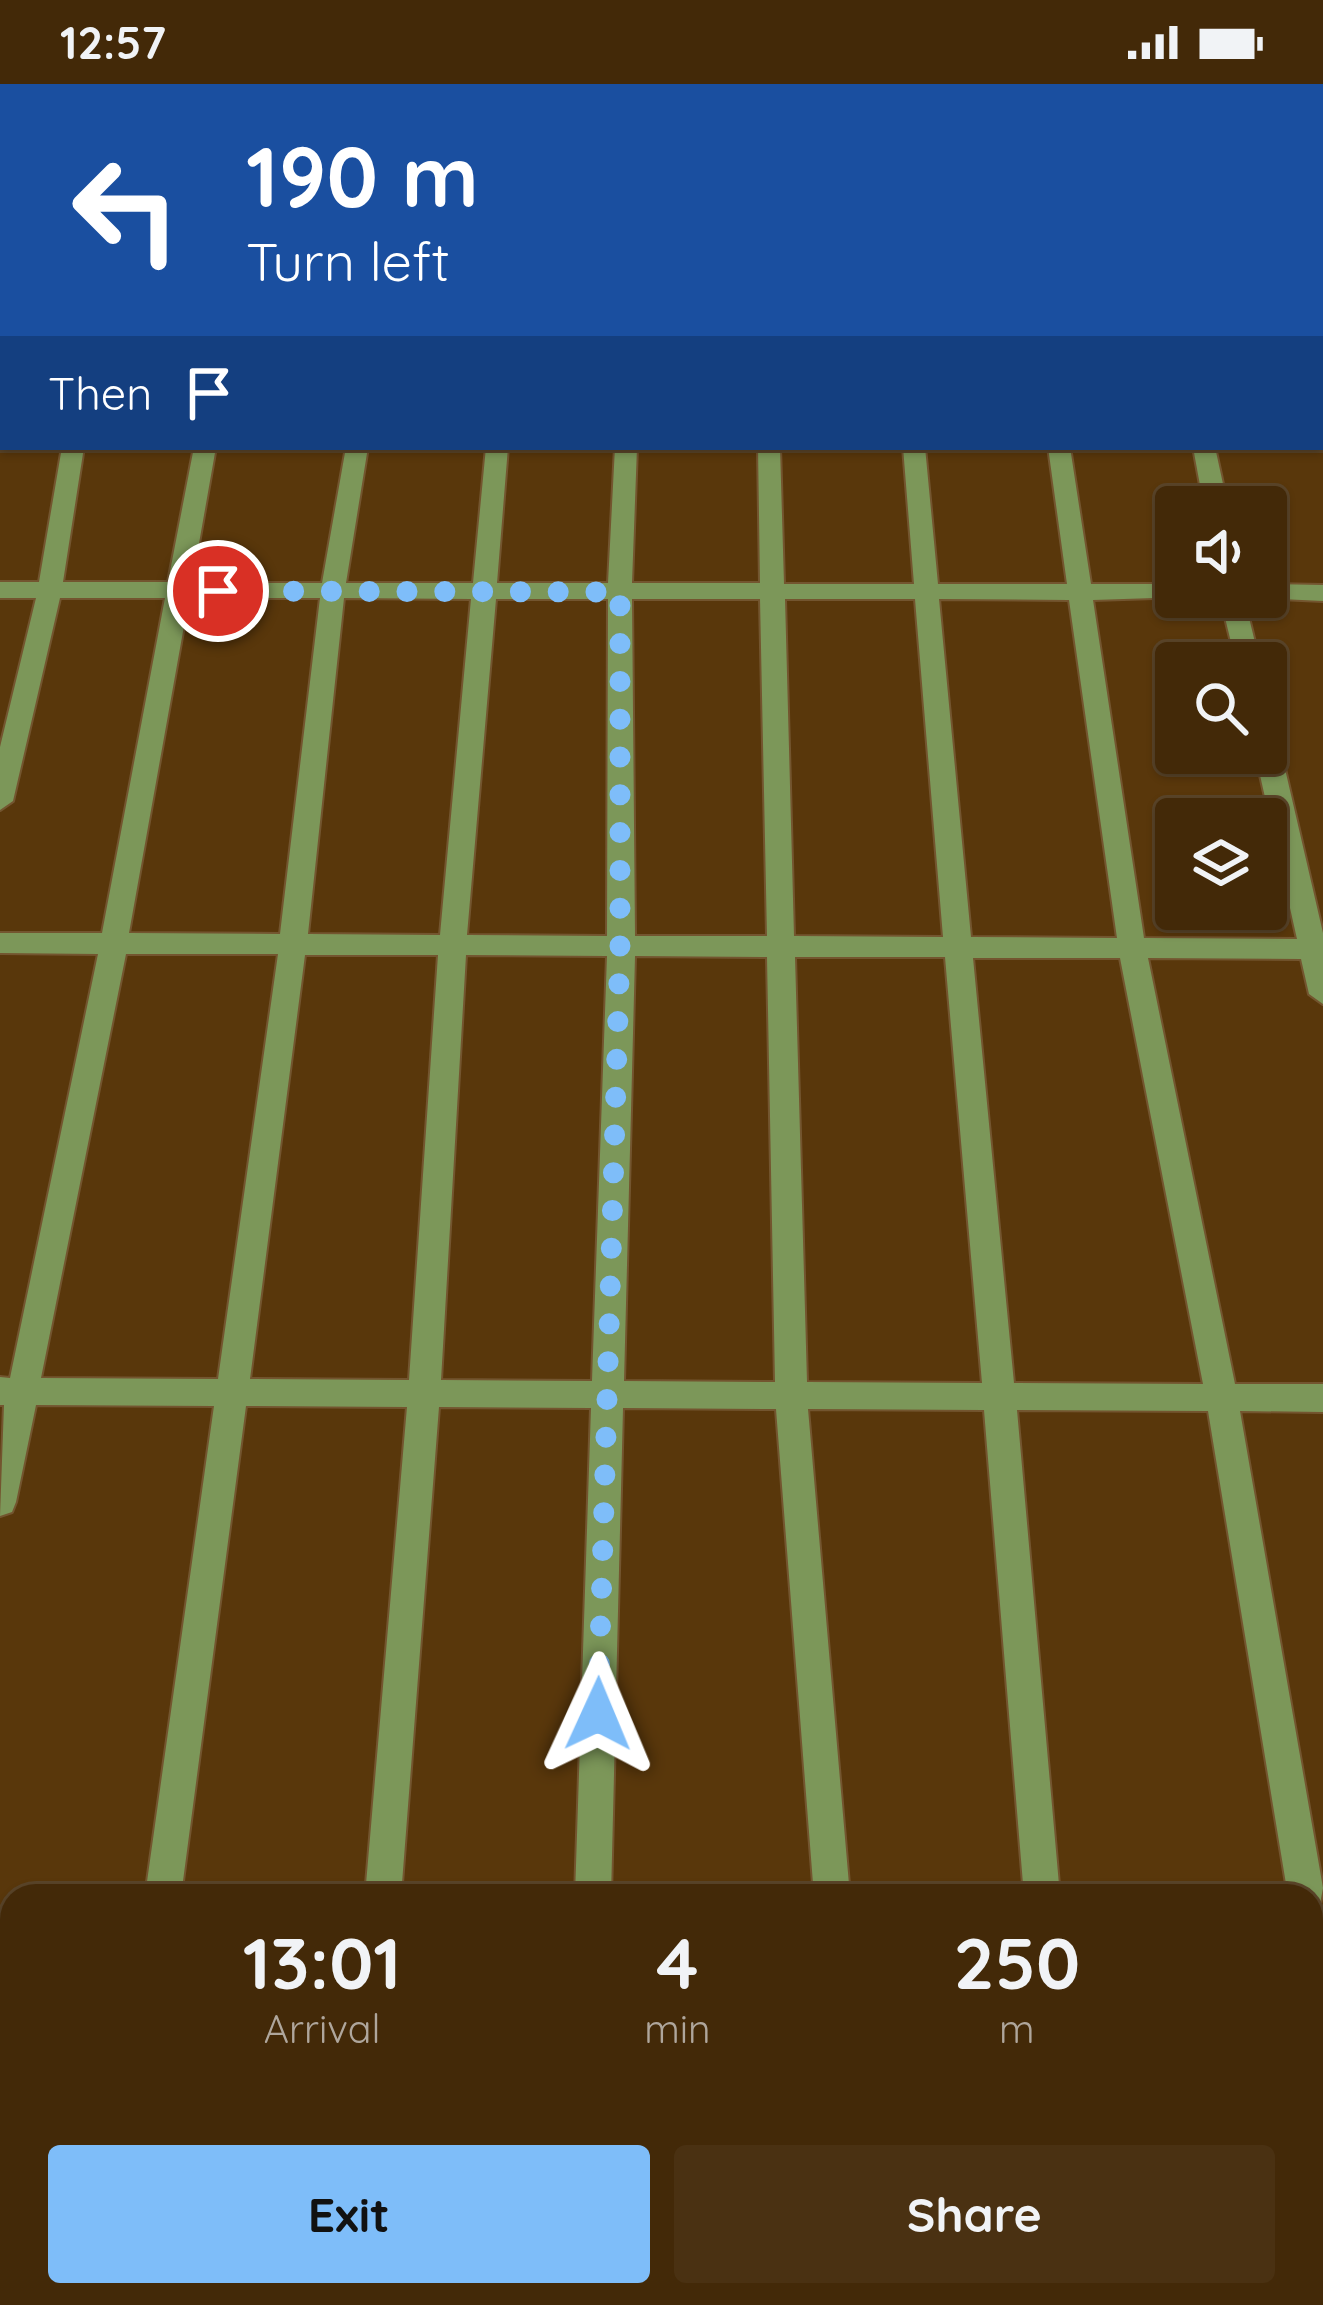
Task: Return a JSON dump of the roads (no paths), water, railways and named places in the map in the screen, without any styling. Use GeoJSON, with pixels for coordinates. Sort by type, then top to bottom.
{"type":"FeatureCollection","features":[{"type":"Feature","properties":{"kind":"street"},"geometry":{"type":"LineString","coordinates":[[0,801],[50,590],[73,450]]}},
{"type":"Feature","properties":{"kind":"street"},"geometry":{"type":"LineString","coordinates":[[0,1502],[11,1391],[114,943],[204,450]]}},
{"type":"Feature","properties":{"kind":"street"},"geometry":{"type":"LineString","coordinates":[[165,1884],[293,944],[333,591],[356,450]]}},
{"type":"Feature","properties":{"kind":"street"},"geometry":{"type":"LineString","coordinates":[[384,1884],[424,1394],[453,942],[497,450]]}},
{"type":"Feature","properties":{"kind":"street"},"geometry":{"type":"LineString","coordinates":[[593,1884],[620,945],[620,592],[626,450]]}},
{"type":"Feature","properties":{"kind":"street"},"geometry":{"type":"LineString","coordinates":[[769,450],[791,1395],[831,1884]]}},
{"type":"Feature","properties":{"kind":"street"},"geometry":{"type":"LineString","coordinates":[[914,450],[957,947],[1003,1396],[1041,1884]]}},
{"type":"Feature","properties":{"kind":"street"},"geometry":{"type":"LineString","coordinates":[[1059,450],[1132,947],[1222,1397],[1304,1884]]}},
{"type":"Feature","properties":{"kind":"street"},"geometry":{"type":"LineString","coordinates":[[1205,450],[1212,486]]}},
{"type":"Feature","properties":{"kind":"street"},"geometry":{"type":"LineString","coordinates":[[0,590],[1155,592]]}},
{"type":"Feature","properties":{"kind":"street"},"geometry":{"type":"LineString","coordinates":[[1287,592],[1323,592]]}},
{"type":"Feature","properties":{"kind":"street"},"geometry":{"type":"LineString","coordinates":[[1274,774],[1318,949],[1323,994]]}},
{"type":"Feature","properties":{"kind":"street"},"geometry":{"type":"LineString","coordinates":[[0,943],[1318,949]]}},
{"type":"Feature","properties":{"kind":"street"},"geometry":{"type":"LineString","coordinates":[[11,1391],[1323,1398]]}}]}
